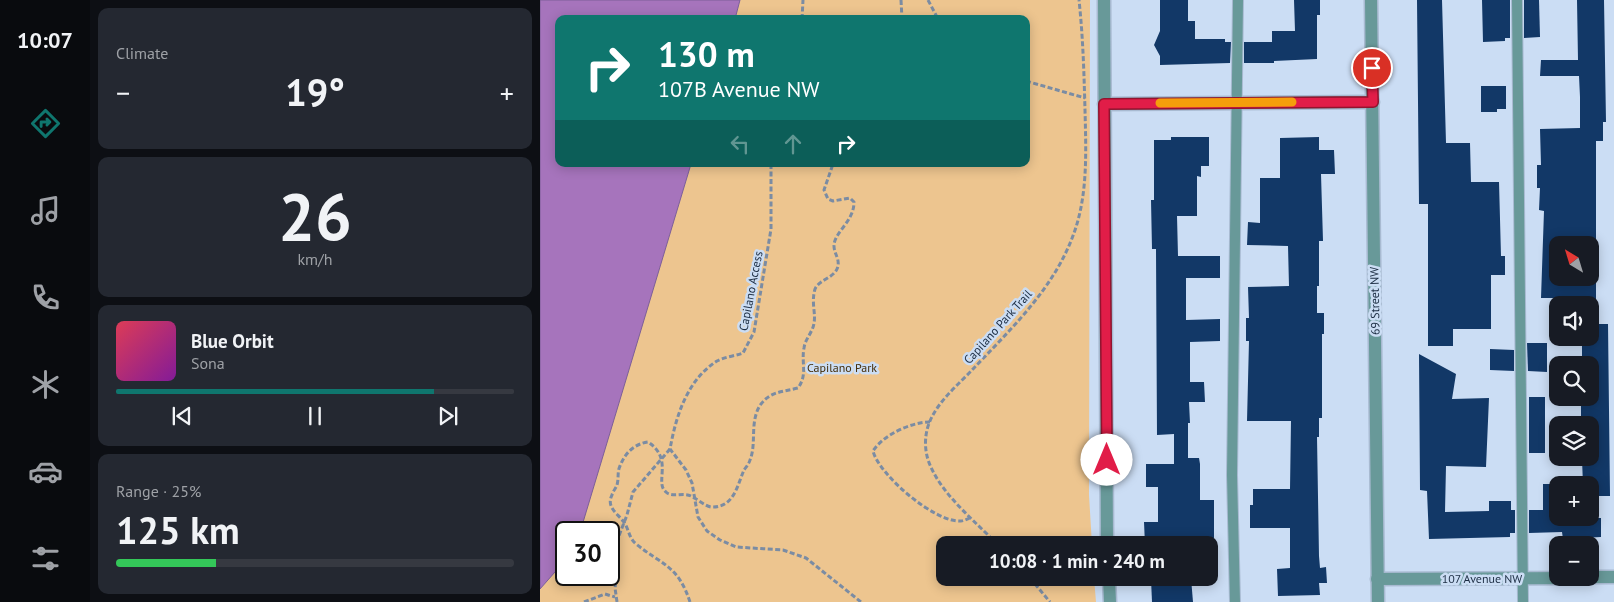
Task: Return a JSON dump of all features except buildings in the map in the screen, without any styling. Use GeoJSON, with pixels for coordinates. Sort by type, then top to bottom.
{"type":"FeatureCollection","features":[{"type":"Feature","properties":{"kind":"street"},"geometry":{"type":"LineString","coordinates":[[1104,0],[1108,536]]}},
{"type":"Feature","properties":{"kind":"street","name":"69 Street NW"},"geometry":{"type":"LineString","coordinates":[[1372,0],[1378,602]]}},
{"type":"Feature","properties":{"kind":"street"},"geometry":{"type":"LineString","coordinates":[[1104,104],[1373,102]]}},
{"type":"Feature","properties":{"kind":"street","name":"107 Avenue NW"},"geometry":{"type":"LineString","coordinates":[[1599,578],[1614,577]]}},
{"type":"Feature","properties":{"kind":"street","name":"107 Avenue NW"},"geometry":{"type":"LineString","coordinates":[[1377,579],[1549,578]]}},
{"type":"Feature","properties":{"kind":"street"},"geometry":{"type":"LineString","coordinates":[[1109,586],[1110,602]]}},
{"type":"Feature","properties":{"kind":"lane"},"geometry":{"type":"LineString","coordinates":[[1235,602],[1232,475],[1238,0]]}},
{"type":"Feature","properties":{"kind":"lane"},"geometry":{"type":"LineString","coordinates":[[1517,0],[1523,602]]}},
{"type":"Feature","properties":{"kind":"path"},"geometry":{"type":"LineString","coordinates":[[802,15],[803,0]]}},
{"type":"Feature","properties":{"kind":"path"},"geometry":{"type":"LineString","coordinates":[[901,0],[902,15]]}},
{"type":"Feature","properties":{"kind":"path"},"geometry":{"type":"LineString","coordinates":[[928,0],[936,15]]}},
{"type":"Feature","properties":{"kind":"path","name":"Capilano Park Trail"},"geometry":{"type":"LineString","coordinates":[[990,536],[939,482],[929,463],[926,442],[930,422],[944,401],[1026,313],[1051,279],[1068,247],[1079,219],[1084,192],[1086,144],[1079,0]]}},
{"type":"Feature","properties":{"kind":"path"},"geometry":{"type":"LineString","coordinates":[[1030,82],[1085,98]]}},
{"type":"Feature","properties":{"kind":"path","name":"Capilano Access"},"geometry":{"type":"LineString","coordinates":[[670,449],[675,419],[692,385],[718,360],[743,354],[754,332],[771,229],[771,167]]}},
{"type":"Feature","properties":{"kind":"path"},"geometry":{"type":"LineString","coordinates":[[690,602],[676,573],[664,562],[636,544],[628,535],[624,522],[613,512],[610,504],[618,484],[617,473],[621,463],[634,446],[648,442],[654,447],[661,459],[663,465],[662,488],[665,492],[670,494],[688,494],[710,507],[723,505],[734,496],[750,460],[752,428],[760,406],[771,394],[798,388],[804,380],[804,346],[814,323],[812,307],[816,288],[837,269],[839,259],[834,246],[838,236],[852,218],[854,208],[854,202],[850,198],[828,200],[824,190],[832,167]]}},
{"type":"Feature","properties":{"kind":"path"},"geometry":{"type":"LineString","coordinates":[[930,422],[899,431],[877,444],[873,451],[875,460],[884,473],[901,488],[945,518],[961,521],[972,517]]}},
{"type":"Feature","properties":{"kind":"path"},"geometry":{"type":"LineString","coordinates":[[617,602],[615,597],[615,546],[633,492],[670,449],[686,470],[692,483],[698,517],[707,531],[720,540],[736,547],[782,550],[806,558],[861,602]]}},
{"type":"Feature","properties":{"kind":"path"},"geometry":{"type":"LineString","coordinates":[[1037,586],[1050,602]]}},
{"type":"Feature","properties":{"kind":"path"},"geometry":{"type":"LineString","coordinates":[[584,602],[605,594],[615,597]]}},
{"type":"Feature","properties":{"kind":"green space","name":"Capilano Park"},"geometry":{"type":"Polygon","coordinates":[[[740,0],[1090,0],[1089,495],[1091,536],[936,536],[936,586],[1095,586],[1096,602],[540,602],[540,589],[555,572],[555,586],[620,586],[620,521],[581,521],[690,167],[1030,167],[1030,15],[736,15],[740,0]]]}},
{"type":"Feature","properties":{"kind":"shaded area"},"geometry":{"type":"Polygon","coordinates":[[[540,0],[740,0],[736,15],[555,15],[555,167],[690,167],[583,521],[555,521],[555,572],[540,589],[540,0]]]}},
{"type":"Feature","properties":{"kind":"slow traffic"},"geometry":{"type":"LineString","coordinates":[[1160,103],[1292,102]]}},
{"type":"Feature","properties":{"kind":"route"},"geometry":{"type":"LineString","coordinates":[[1107,460],[1104,104],[1373,102],[1372,68]]}}]}
